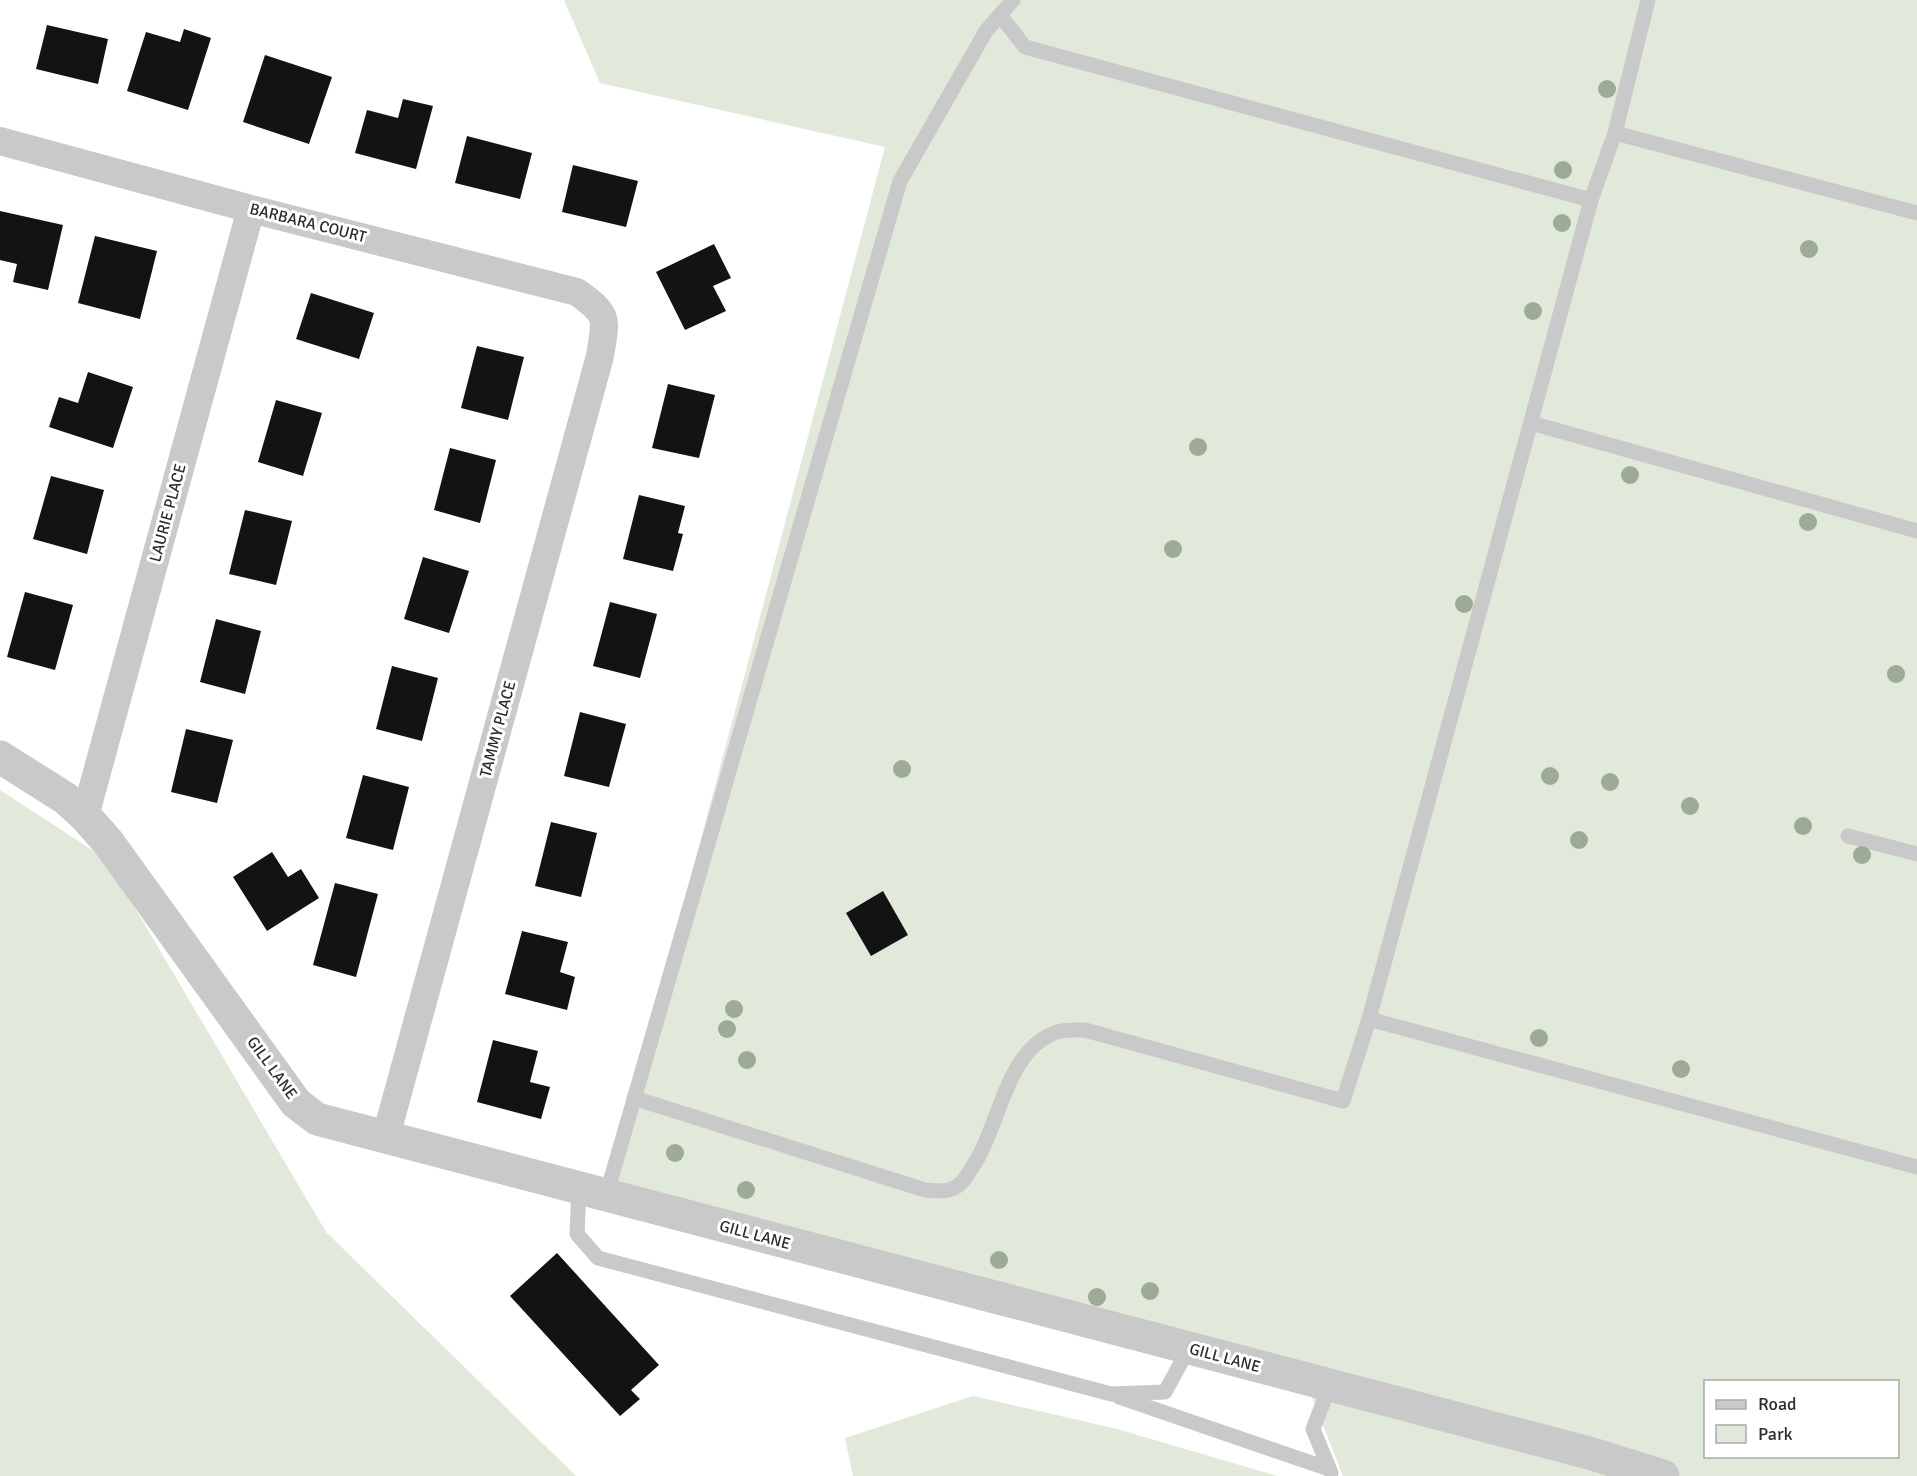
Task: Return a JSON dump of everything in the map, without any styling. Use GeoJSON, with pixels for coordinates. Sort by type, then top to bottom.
{"type":"FeatureCollection","features":[{"type":"Feature","properties":{"kind":"street","name":"BARBARA COURT"},"geometry":{"type":"LineString","coordinates":[[0,141],[251,209],[577,292],[596,306],[605,322]]}},
{"type":"Feature","properties":{"kind":"street","name":"LAURIE PLACE"},"geometry":{"type":"LineString","coordinates":[[86,816],[251,209]]}},
{"type":"Feature","properties":{"kind":"street","name":"TAMMY PLACE"},"geometry":{"type":"LineString","coordinates":[[386,1136],[600,356],[605,322]]}},
{"type":"Feature","properties":{"kind":"street","name":"GILL LANE"},"geometry":{"type":"LineString","coordinates":[[0,757],[65,798],[86,816],[141,886],[296,1102],[317,1119],[1589,1453],[1663,1476]]}},
{"type":"Feature","properties":{"kind":"lane"},"geometry":{"type":"LineString","coordinates":[[1013,0],[986,31],[900,181],[634,1098],[592,1192],[578,1234],[598,1258],[1111,1394],[1331,1472]]}},
{"type":"Feature","properties":{"kind":"lane"},"geometry":{"type":"LineString","coordinates":[[634,1098],[925,1190],[944,1192],[960,1185],[977,1161],[1016,1069],[1041,1040],[1059,1031],[1085,1030],[1344,1101],[1369,1019],[1592,200],[1615,133],[1648,0]]}},
{"type":"Feature","properties":{"kind":"lane"},"geometry":{"type":"LineString","coordinates":[[1000,15],[1025,47],[1592,200]]}},
{"type":"Feature","properties":{"kind":"lane"},"geometry":{"type":"LineString","coordinates":[[1615,133],[1917,213]]}},
{"type":"Feature","properties":{"kind":"lane"},"geometry":{"type":"LineString","coordinates":[[1531,423],[1917,531]]}},
{"type":"Feature","properties":{"kind":"lane"},"geometry":{"type":"LineString","coordinates":[[1848,836],[1917,854]]}},
{"type":"Feature","properties":{"kind":"lane"},"geometry":{"type":"LineString","coordinates":[[1369,1019],[1917,1167]]}},
{"type":"Feature","properties":{"kind":"lane"},"geometry":{"type":"LineString","coordinates":[[1111,1394],[1165,1392],[1189,1348]]}},
{"type":"Feature","properties":{"kind":"lane"},"geometry":{"type":"LineString","coordinates":[[1330,1385],[1313,1429],[1331,1472]]}},
{"type":"Feature","properties":{"kind":"green space"},"geometry":{"type":"Polygon","coordinates":[[[564,0],[1917,0],[1917,1476],[1343,1476],[1306,1382],[606,1196],[885,147],[600,83],[564,0]]]}},
{"type":"Feature","properties":{"kind":"green space"},"geometry":{"type":"Polygon","coordinates":[[[0,790],[106,859],[326,1232],[576,1476],[0,1476],[0,790]]]}},
{"type":"Feature","properties":{"kind":"green space"},"geometry":{"type":"Polygon","coordinates":[[[973,1396],[1117,1429],[1277,1476],[853,1476],[845,1438],[973,1396]]]}},
{"type":"Feature","properties":{"kind":"building"},"geometry":{"type":"Polygon","coordinates":[[[47,25],[108,39],[98,84],[36,69],[47,25]]]}},
{"type":"Feature","properties":{"kind":"building"},"geometry":{"type":"Polygon","coordinates":[[[184,29],[211,38],[188,110],[127,91],[146,32],[180,42],[184,29]]]}},
{"type":"Feature","properties":{"kind":"building"},"geometry":{"type":"Polygon","coordinates":[[[265,55],[332,77],[309,144],[243,122],[265,55]]]}},
{"type":"Feature","properties":{"kind":"building"},"geometry":{"type":"Polygon","coordinates":[[[403,99],[433,106],[416,169],[355,153],[367,110],[398,118],[403,99]]]}},
{"type":"Feature","properties":{"kind":"building"},"geometry":{"type":"Polygon","coordinates":[[[467,136],[532,153],[520,199],[455,183],[467,136]]]}},
{"type":"Feature","properties":{"kind":"building"},"geometry":{"type":"Polygon","coordinates":[[[573,165],[638,181],[626,227],[562,212],[573,165]]]}},
{"type":"Feature","properties":{"kind":"building"},"geometry":{"type":"Polygon","coordinates":[[[0,211],[63,225],[48,290],[13,282],[17,264],[0,260],[0,211]]]}},
{"type":"Feature","properties":{"kind":"building"},"geometry":{"type":"Polygon","coordinates":[[[95,236],[157,251],[140,319],[78,303],[95,236]]]}},
{"type":"Feature","properties":{"kind":"building"},"geometry":{"type":"Polygon","coordinates":[[[714,244],[731,278],[713,286],[726,311],[685,330],[656,272],[714,244]]]}},
{"type":"Feature","properties":{"kind":"building"},"geometry":{"type":"Polygon","coordinates":[[[311,293],[374,313],[359,359],[296,339],[311,293]]]}},
{"type":"Feature","properties":{"kind":"building"},"geometry":{"type":"Polygon","coordinates":[[[477,346],[524,357],[508,420],[461,408],[477,346]]]}},
{"type":"Feature","properties":{"kind":"building"},"geometry":{"type":"Polygon","coordinates":[[[88,372],[133,387],[113,448],[49,427],[59,397],[78,403],[88,372]]]}},
{"type":"Feature","properties":{"kind":"building"},"geometry":{"type":"Polygon","coordinates":[[[668,384],[715,395],[699,458],[652,448],[668,384]]]}},
{"type":"Feature","properties":{"kind":"building"},"geometry":{"type":"Polygon","coordinates":[[[276,400],[322,413],[303,476],[258,462],[276,400]]]}},
{"type":"Feature","properties":{"kind":"building"},"geometry":{"type":"Polygon","coordinates":[[[450,448],[496,460],[480,523],[434,510],[450,448]]]}},
{"type":"Feature","properties":{"kind":"building"},"geometry":{"type":"Polygon","coordinates":[[[51,476],[104,490],[87,554],[33,539],[51,476]]]}},
{"type":"Feature","properties":{"kind":"building"},"geometry":{"type":"Polygon","coordinates":[[[639,495],[685,506],[678,533],[683,534],[673,571],[623,559],[639,495]]]}},
{"type":"Feature","properties":{"kind":"building"},"geometry":{"type":"Polygon","coordinates":[[[245,510],[292,521],[276,585],[229,574],[245,510]]]}},
{"type":"Feature","properties":{"kind":"building"},"geometry":{"type":"Polygon","coordinates":[[[423,557],[469,571],[449,633],[404,619],[423,557]]]}},
{"type":"Feature","properties":{"kind":"building"},"geometry":{"type":"Polygon","coordinates":[[[25,592],[73,605],[55,670],[7,657],[25,592]]]}},
{"type":"Feature","properties":{"kind":"building"},"geometry":{"type":"Polygon","coordinates":[[[610,602],[657,614],[640,678],[593,666],[610,602]]]}},
{"type":"Feature","properties":{"kind":"building"},"geometry":{"type":"Polygon","coordinates":[[[216,619],[261,631],[245,694],[200,682],[216,619]]]}},
{"type":"Feature","properties":{"kind":"building"},"geometry":{"type":"Polygon","coordinates":[[[392,666],[438,678],[422,741],[376,729],[392,666]]]}},
{"type":"Feature","properties":{"kind":"building"},"geometry":{"type":"Polygon","coordinates":[[[580,712],[626,724],[609,787],[564,776],[580,712]]]}},
{"type":"Feature","properties":{"kind":"building"},"geometry":{"type":"Polygon","coordinates":[[[186,729],[233,740],[217,803],[171,792],[186,729]]]}},
{"type":"Feature","properties":{"kind":"building"},"geometry":{"type":"Polygon","coordinates":[[[363,775],[409,787],[393,850],[346,838],[363,775]]]}},
{"type":"Feature","properties":{"kind":"building"},"geometry":{"type":"Polygon","coordinates":[[[551,822],[597,833],[581,897],[535,886],[551,822]]]}},
{"type":"Feature","properties":{"kind":"building"},"geometry":{"type":"Polygon","coordinates":[[[272,852],[288,877],[301,869],[319,898],[267,931],[233,877],[272,852]]]}},
{"type":"Feature","properties":{"kind":"building"},"geometry":{"type":"Polygon","coordinates":[[[335,883],[378,894],[356,977],[313,965],[335,883]]]}},
{"type":"Feature","properties":{"kind":"building"},"geometry":{"type":"Polygon","coordinates":[[[883,891],[908,935],[871,956],[846,913],[883,891]]]}},
{"type":"Feature","properties":{"kind":"building"},"geometry":{"type":"Polygon","coordinates":[[[522,931],[568,942],[560,972],[575,977],[567,1010],[505,994],[522,931]]]}},
{"type":"Feature","properties":{"kind":"building"},"geometry":{"type":"Polygon","coordinates":[[[493,1040],[538,1051],[530,1082],[550,1087],[541,1119],[477,1102],[493,1040]]]}},
{"type":"Feature","properties":{"kind":"building"},"geometry":{"type":"Polygon","coordinates":[[[557,1253],[659,1365],[631,1390],[640,1399],[620,1416],[510,1296],[557,1253]]]}}]}
